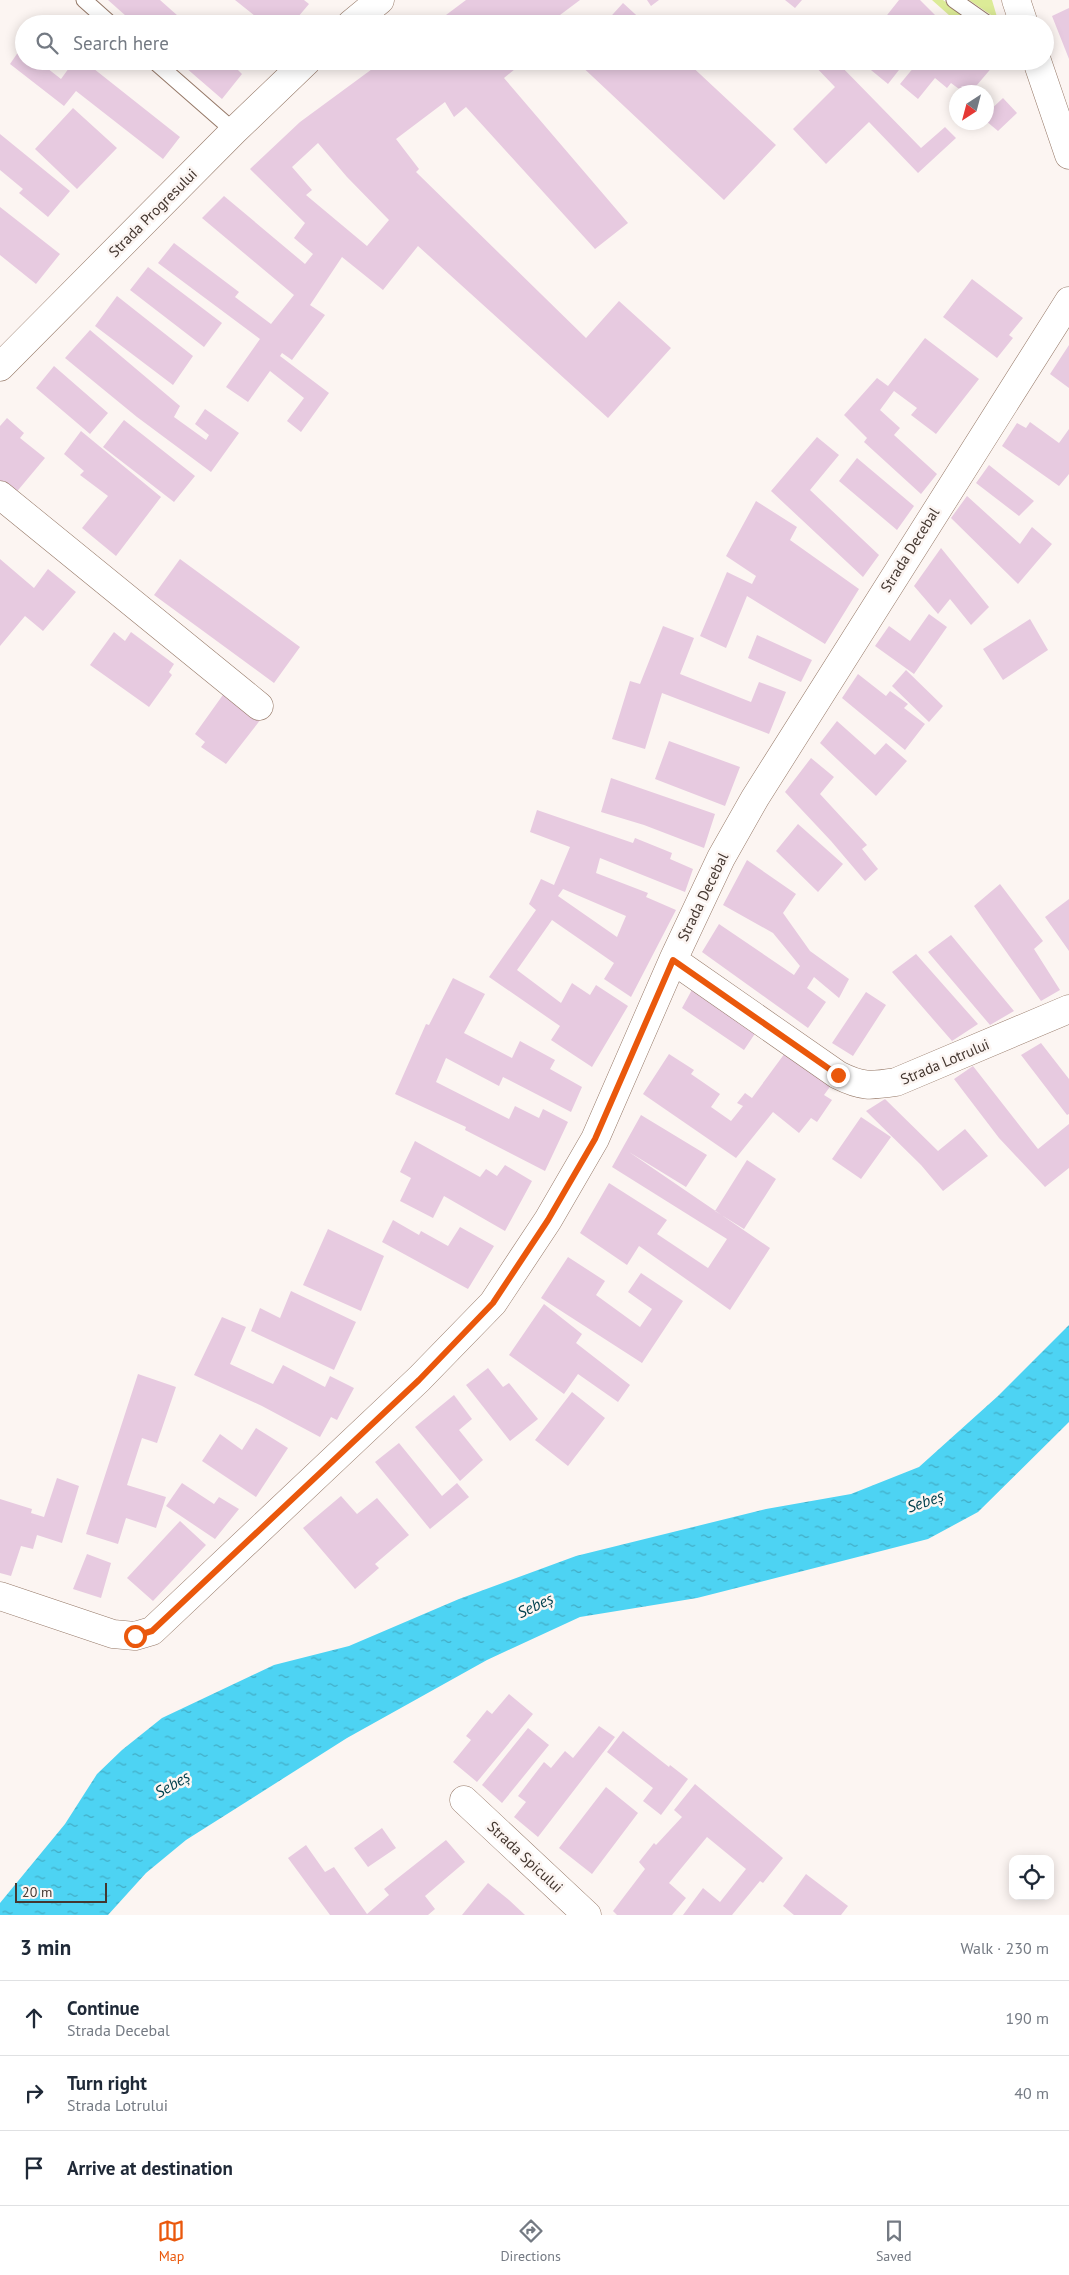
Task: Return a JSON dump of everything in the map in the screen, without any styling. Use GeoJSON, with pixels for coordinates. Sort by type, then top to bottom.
{"type":"FeatureCollection","features":[{"type":"Feature","properties":{"kind":"street"},"geometry":{"type":"LineString","coordinates":[[362,15],[380,0]]}},
{"type":"Feature","properties":{"kind":"street"},"geometry":{"type":"LineString","coordinates":[[1016,0],[1021,15]]}},
{"type":"Feature","properties":{"kind":"street","name":"Strada Progresului"},"geometry":{"type":"LineString","coordinates":[[0,367],[298,70]]}},
{"type":"Feature","properties":{"kind":"street"},"geometry":{"type":"LineString","coordinates":[[1040,70],[1069,156]]}},
{"type":"Feature","properties":{"kind":"street","name":"Strada Decebal"},"geometry":{"type":"LineString","coordinates":[[0,1596],[113,1634],[135,1636],[152,1631],[412,1386],[493,1303],[548,1220],[595,1139],[673,960],[721,858],[754,798],[1069,301]]}},
{"type":"Feature","properties":{"kind":"street"},"geometry":{"type":"LineString","coordinates":[[0,495],[259,706]]}},
{"type":"Feature","properties":{"kind":"street","name":"Strada Lotrului"},"geometry":{"type":"LineString","coordinates":[[673,960],[838,1075],[856,1084],[874,1086],[896,1082],[1069,1009]]}},
{"type":"Feature","properties":{"kind":"street","name":"Strada Spicului"},"geometry":{"type":"LineString","coordinates":[[464,1800],[587,1915]]}},
{"type":"Feature","properties":{"kind":"lane"},"geometry":{"type":"LineString","coordinates":[[84,0],[101,15]]}},
{"type":"Feature","properties":{"kind":"lane"},"geometry":{"type":"LineString","coordinates":[[954,0],[975,15]]}},
{"type":"Feature","properties":{"kind":"lane"},"geometry":{"type":"LineString","coordinates":[[164,70],[234,132]]}},
{"type":"Feature","properties":{"kind":"green space"},"geometry":{"type":"Polygon","coordinates":[[[932,0],[943,0],[964,15],[949,15],[932,0]]]}},
{"type":"Feature","properties":{"kind":"green space"},"geometry":{"type":"Polygon","coordinates":[[[969,0],[992,0],[996,15],[991,15],[969,0]]]}},
{"type":"Feature","properties":{"kind":"water","name":"Sebeș"},"geometry":{"type":"Polygon","coordinates":[[[1069,1325],[1069,1422],[978,1512],[928,1539],[697,1598],[580,1617],[487,1660],[347,1738],[186,1840],[146,1873],[108,1915],[0,1915],[0,1903],[65,1824],[97,1774],[122,1750],[162,1718],[274,1665],[349,1646],[459,1599],[576,1556],[766,1509],[851,1494],[919,1467],[998,1396],[1069,1325]]]}},
{"type":"Feature","properties":{"kind":"building"},"geometry":{"type":"Polygon","coordinates":[[[108,0],[160,0],[177,15],[125,15],[108,0]]]}},
{"type":"Feature","properties":{"kind":"building"},"geometry":{"type":"Polygon","coordinates":[[[235,0],[304,0],[309,4],[300,15],[254,15],[235,0]]]}},
{"type":"Feature","properties":{"kind":"building"},"geometry":{"type":"Polygon","coordinates":[[[466,0],[580,0],[560,15],[446,15],[466,0]]]}},
{"type":"Feature","properties":{"kind":"building"},"geometry":{"type":"Polygon","coordinates":[[[647,0],[659,0],[651,6],[647,0]]]}},
{"type":"Feature","properties":{"kind":"building"},"geometry":{"type":"Polygon","coordinates":[[[785,0],[802,0],[795,8],[785,0]]]}},
{"type":"Feature","properties":{"kind":"building"},"geometry":{"type":"Polygon","coordinates":[[[899,0],[920,0],[935,15],[887,15],[899,0]]]}},
{"type":"Feature","properties":{"kind":"building"},"geometry":{"type":"Polygon","coordinates":[[[623,3],[636,15],[612,15],[623,3]]]}},
{"type":"Feature","properties":{"kind":"building"},"geometry":{"type":"Polygon","coordinates":[[[1069,8],[1069,59],[1054,21],[1054,15],[1069,8]]]}},
{"type":"Feature","properties":{"kind":"building"},"geometry":{"type":"Polygon","coordinates":[[[15,57],[15,68],[10,64],[15,57]]]}},
{"type":"Feature","properties":{"kind":"building"},"geometry":{"type":"Polygon","coordinates":[[[18,70],[50,70],[61,79],[68,70],[95,70],[180,137],[163,159],[76,91],[64,106],[18,70]]]}},
{"type":"Feature","properties":{"kind":"building"},"geometry":{"type":"Polygon","coordinates":[[[188,70],[238,70],[242,74],[222,99],[188,70]]]}},
{"type":"Feature","properties":{"kind":"building"},"geometry":{"type":"Polygon","coordinates":[[[371,70],[514,70],[504,78],[628,223],[595,249],[466,107],[454,117],[445,102],[396,139],[419,169],[416,172],[586,338],[619,301],[671,348],[608,418],[418,246],[383,290],[342,257],[310,305],[325,315],[292,360],[282,353],[280,356],[329,393],[301,432],[287,421],[304,398],[270,371],[248,402],[226,387],[260,339],[158,263],[174,243],[239,292],[235,297],[271,324],[294,295],[202,218],[224,196],[305,264],[313,254],[294,238],[305,223],[250,169],[300,122],[371,70]],[[318,143],[292,167],[312,190],[306,195],[367,246],[389,220],[347,177],[318,143]]]}},
{"type":"Feature","properties":{"kind":"building"},"geometry":{"type":"Polygon","coordinates":[[[586,70],[696,70],[776,145],[724,200],[586,70]]]}},
{"type":"Feature","properties":{"kind":"building"},"geometry":{"type":"Polygon","coordinates":[[[819,70],[845,70],[921,148],[945,127],[956,138],[918,173],[869,122],[826,164],[793,129],[835,87],[819,70]]]}},
{"type":"Feature","properties":{"kind":"building"},"geometry":{"type":"Polygon","coordinates":[[[871,70],[899,70],[888,84],[871,70]]]}},
{"type":"Feature","properties":{"kind":"building"},"geometry":{"type":"Polygon","coordinates":[[[912,70],[990,70],[977,85],[954,85],[951,83],[947,88],[935,78],[918,99],[900,84],[912,70]]]}},
{"type":"Feature","properties":{"kind":"building"},"geometry":{"type":"Polygon","coordinates":[[[1003,98],[1017,113],[998,131],[994,128],[994,106],[1003,98]]]}},
{"type":"Feature","properties":{"kind":"building"},"geometry":{"type":"Polygon","coordinates":[[[73,108],[117,148],[77,189],[35,149],[73,108]]]}},
{"type":"Feature","properties":{"kind":"building"},"geometry":{"type":"Polygon","coordinates":[[[0,134],[70,191],[48,217],[19,193],[23,189],[0,170],[0,134]]]}},
{"type":"Feature","properties":{"kind":"building"},"geometry":{"type":"Polygon","coordinates":[[[0,207],[60,254],[36,284],[0,255],[0,207]]]}},
{"type":"Feature","properties":{"kind":"building"},"geometry":{"type":"Polygon","coordinates":[[[148,267],[222,323],[204,347],[130,290],[148,267]]]}},
{"type":"Feature","properties":{"kind":"building"},"geometry":{"type":"Polygon","coordinates":[[[972,279],[1023,318],[1009,335],[1013,338],[997,358],[943,317],[972,279]]]}},
{"type":"Feature","properties":{"kind":"building"},"geometry":{"type":"Polygon","coordinates":[[[117,296],[193,356],[173,385],[95,326],[117,296]]]}},
{"type":"Feature","properties":{"kind":"building"},"geometry":{"type":"Polygon","coordinates":[[[90,330],[180,406],[174,417],[206,440],[209,435],[195,424],[205,409],[239,433],[211,472],[137,417],[65,358],[90,330]]]}},
{"type":"Feature","properties":{"kind":"building"},"geometry":{"type":"Polygon","coordinates":[[[925,338],[979,379],[936,434],[911,415],[917,408],[894,391],[880,410],[900,428],[894,435],[937,474],[921,494],[864,442],[867,438],[844,415],[877,378],[888,386],[925,338]]]}},
{"type":"Feature","properties":{"kind":"building"},"geometry":{"type":"Polygon","coordinates":[[[1069,345],[1069,388],[1050,374],[1069,345]]]}},
{"type":"Feature","properties":{"kind":"building"},"geometry":{"type":"Polygon","coordinates":[[[54,366],[108,413],[90,434],[36,388],[54,366]]]}},
{"type":"Feature","properties":{"kind":"building"},"geometry":{"type":"Polygon","coordinates":[[[7,418],[24,433],[20,438],[45,458],[14,495],[0,482],[0,426],[7,418]]]}},
{"type":"Feature","properties":{"kind":"building"},"geometry":{"type":"Polygon","coordinates":[[[124,420],[195,476],[174,502],[103,447],[124,420]]]}},
{"type":"Feature","properties":{"kind":"building"},"geometry":{"type":"Polygon","coordinates":[[[1030,422],[1059,443],[1069,429],[1069,474],[1059,486],[1002,446],[1017,423],[1026,428],[1030,422]]]}},
{"type":"Feature","properties":{"kind":"building"},"geometry":{"type":"Polygon","coordinates":[[[81,431],[161,497],[116,556],[82,528],[108,496],[80,475],[84,471],[64,454],[81,431]]]}},
{"type":"Feature","properties":{"kind":"building"},"geometry":{"type":"Polygon","coordinates":[[[817,437],[839,455],[810,490],[879,555],[863,577],[771,491],[817,437]]]}},
{"type":"Feature","properties":{"kind":"building"},"geometry":{"type":"Polygon","coordinates":[[[857,458],[914,506],[897,530],[839,481],[857,458]]]}},
{"type":"Feature","properties":{"kind":"building"},"geometry":{"type":"Polygon","coordinates":[[[989,465],[1034,501],[1019,516],[976,483],[989,465]]]}},
{"type":"Feature","properties":{"kind":"building"},"geometry":{"type":"Polygon","coordinates":[[[967,496],[1020,544],[1032,527],[1052,544],[1018,584],[951,518],[967,496]]]}},
{"type":"Feature","properties":{"kind":"building"},"geometry":{"type":"Polygon","coordinates":[[[756,501],[797,527],[790,540],[859,589],[825,644],[747,596],[726,648],[700,636],[727,572],[752,584],[756,576],[726,556],[756,501]]]}},
{"type":"Feature","properties":{"kind":"building"},"geometry":{"type":"Polygon","coordinates":[[[941,548],[989,607],[971,625],[950,599],[938,614],[914,586],[941,548]]]}},
{"type":"Feature","properties":{"kind":"building"},"geometry":{"type":"Polygon","coordinates":[[[0,559],[34,588],[48,569],[76,592],[43,631],[25,616],[0,646],[0,559]]]}},
{"type":"Feature","properties":{"kind":"building"},"geometry":{"type":"Polygon","coordinates":[[[180,559],[300,647],[274,683],[154,595],[180,559]]]}},
{"type":"Feature","properties":{"kind":"building"},"geometry":{"type":"Polygon","coordinates":[[[929,614],[947,627],[914,674],[875,646],[889,626],[910,641],[929,614]]]}},
{"type":"Feature","properties":{"kind":"building"},"geometry":{"type":"Polygon","coordinates":[[[1030,619],[1048,650],[1003,680],[983,649],[1030,619]]]}},
{"type":"Feature","properties":{"kind":"building"},"geometry":{"type":"Polygon","coordinates":[[[663,626],[694,638],[680,674],[751,702],[759,682],[786,692],[769,734],[662,693],[645,749],[612,739],[630,681],[640,684],[663,626]]]}},
{"type":"Feature","properties":{"kind":"building"},"geometry":{"type":"Polygon","coordinates":[[[114,632],[125,641],[131,632],[174,664],[169,672],[172,675],[149,707],[90,665],[114,632]]]}},
{"type":"Feature","properties":{"kind":"building"},"geometry":{"type":"Polygon","coordinates":[[[757,635],[812,660],[801,682],[748,658],[757,635]]]}},
{"type":"Feature","properties":{"kind":"building"},"geometry":{"type":"Polygon","coordinates":[[[906,670],[943,706],[929,722],[892,686],[906,670]]]}},
{"type":"Feature","properties":{"kind":"building"},"geometry":{"type":"Polygon","coordinates":[[[858,674],[886,696],[890,691],[908,704],[904,708],[925,724],[905,750],[842,698],[858,674]]]}},
{"type":"Feature","properties":{"kind":"building"},"geometry":{"type":"Polygon","coordinates":[[[225,692],[261,719],[226,764],[201,747],[205,742],[195,734],[225,692]]]}},
{"type":"Feature","properties":{"kind":"building"},"geometry":{"type":"Polygon","coordinates":[[[837,721],[875,755],[886,743],[907,761],[876,796],[820,743],[837,721]]]}},
{"type":"Feature","properties":{"kind":"building"},"geometry":{"type":"Polygon","coordinates":[[[669,741],[740,767],[725,806],[655,779],[669,741]]]}},
{"type":"Feature","properties":{"kind":"building"},"geometry":{"type":"Polygon","coordinates":[[[811,758],[834,777],[820,794],[867,845],[862,849],[878,869],[865,881],[785,792],[811,758]]]}},
{"type":"Feature","properties":{"kind":"building"},"geometry":{"type":"Polygon","coordinates":[[[611,778],[715,814],[704,848],[644,825],[601,812],[611,778]]]}},
{"type":"Feature","properties":{"kind":"building"},"geometry":{"type":"Polygon","coordinates":[[[537,810],[633,843],[635,838],[672,853],[670,859],[693,869],[685,892],[600,858],[596,873],[648,893],[646,897],[676,910],[631,997],[604,979],[614,963],[552,920],[517,970],[561,1003],[572,983],[590,995],[596,985],[628,1006],[592,1067],[551,1040],[560,1026],[489,977],[536,910],[529,904],[541,879],[554,885],[570,847],[530,832],[537,810]],[[563,889],[558,896],[617,937],[626,916],[563,889]]]}},
{"type":"Feature","properties":{"kind":"building"},"geometry":{"type":"Polygon","coordinates":[[[798,824],[843,864],[818,892],[776,851],[798,824]]]}},
{"type":"Feature","properties":{"kind":"building"},"geometry":{"type":"Polygon","coordinates":[[[747,860],[796,894],[783,913],[810,951],[849,979],[839,998],[814,977],[807,988],[826,1002],[808,1028],[702,952],[719,924],[794,975],[800,966],[773,933],[723,905],[747,860]]]}},
{"type":"Feature","properties":{"kind":"building"},"geometry":{"type":"Polygon","coordinates":[[[1000,884],[1043,941],[1034,949],[1060,990],[1041,1001],[974,906],[1000,884]]]}},
{"type":"Feature","properties":{"kind":"building"},"geometry":{"type":"Polygon","coordinates":[[[1069,899],[1069,951],[1045,917],[1069,899]]]}},
{"type":"Feature","properties":{"kind":"building"},"geometry":{"type":"Polygon","coordinates":[[[951,935],[1014,1011],[990,1025],[928,952],[951,935]]]}},
{"type":"Feature","properties":{"kind":"building"},"geometry":{"type":"Polygon","coordinates":[[[916,954],[978,1024],[952,1041],[892,972],[916,954]]]}},
{"type":"Feature","properties":{"kind":"building"},"geometry":{"type":"Polygon","coordinates":[[[453,978],[485,994],[464,1033],[512,1058],[520,1041],[555,1060],[550,1069],[582,1087],[571,1112],[503,1077],[499,1086],[446,1058],[436,1082],[509,1119],[515,1106],[539,1118],[543,1109],[568,1122],[545,1171],[465,1130],[466,1127],[395,1094],[426,1024],[429,1025],[453,978]]]}},
{"type":"Feature","properties":{"kind":"building"},"geometry":{"type":"Polygon","coordinates":[[[694,986],[758,1029],[744,1050],[682,1008],[694,986]]]}},
{"type":"Feature","properties":{"kind":"building"},"geometry":{"type":"Polygon","coordinates":[[[866,992],[886,1005],[853,1056],[832,1043],[866,992]]]}},
{"type":"Feature","properties":{"kind":"building"},"geometry":{"type":"Polygon","coordinates":[[[1041,1043],[1069,1079],[1069,1114],[1067,1115],[1021,1055],[1041,1043]]]}},
{"type":"Feature","properties":{"kind":"building"},"geometry":{"type":"Polygon","coordinates":[[[785,1053],[832,1084],[824,1095],[832,1100],[817,1122],[811,1118],[799,1133],[773,1112],[736,1158],[643,1094],[669,1054],[694,1070],[691,1074],[720,1094],[711,1107],[731,1121],[743,1106],[737,1103],[745,1093],[752,1098],[785,1053]]]}},
{"type":"Feature","properties":{"kind":"building"},"geometry":{"type":"Polygon","coordinates":[[[973,1066],[1038,1149],[1069,1124],[1069,1168],[1045,1187],[999,1138],[954,1079],[973,1066]]]}},
{"type":"Feature","properties":{"kind":"building"},"geometry":{"type":"Polygon","coordinates":[[[885,1099],[938,1151],[965,1129],[988,1156],[943,1191],[921,1165],[866,1111],[885,1099]]]}},
{"type":"Feature","properties":{"kind":"building"},"geometry":{"type":"Polygon","coordinates":[[[641,1115],[707,1155],[686,1187],[629,1152],[770,1248],[730,1310],[639,1246],[627,1265],[580,1233],[609,1183],[667,1220],[657,1234],[708,1268],[727,1239],[612,1167],[641,1115]]]}},
{"type":"Feature","properties":{"kind":"building"},"geometry":{"type":"Polygon","coordinates":[[[861,1117],[891,1137],[861,1179],[832,1159],[861,1117]]]}},
{"type":"Feature","properties":{"kind":"building"},"geometry":{"type":"Polygon","coordinates":[[[415,1141],[480,1177],[486,1169],[497,1176],[505,1165],[532,1181],[505,1231],[444,1196],[433,1218],[400,1201],[411,1178],[400,1172],[415,1141]]]}},
{"type":"Feature","properties":{"kind":"building"},"geometry":{"type":"Polygon","coordinates":[[[747,1160],[776,1179],[744,1229],[715,1211],[747,1160]]]}},
{"type":"Feature","properties":{"kind":"building"},"geometry":{"type":"Polygon","coordinates":[[[393,1220],[419,1235],[421,1231],[448,1246],[460,1227],[494,1246],[468,1289],[382,1242],[393,1220]]]}},
{"type":"Feature","properties":{"kind":"building"},"geometry":{"type":"Polygon","coordinates":[[[328,1229],[384,1256],[361,1311],[303,1285],[328,1229]]]}},
{"type":"Feature","properties":{"kind":"building"},"geometry":{"type":"Polygon","coordinates":[[[568,1257],[605,1281],[596,1295],[640,1327],[652,1309],[628,1292],[641,1273],[683,1301],[642,1363],[541,1298],[568,1257]]]}},
{"type":"Feature","properties":{"kind":"building"},"geometry":{"type":"Polygon","coordinates":[[[291,1291],[356,1322],[334,1370],[251,1331],[260,1308],[280,1318],[291,1291]]]}},
{"type":"Feature","properties":{"kind":"building"},"geometry":{"type":"Polygon","coordinates":[[[544,1304],[582,1334],[576,1343],[630,1385],[618,1402],[578,1374],[564,1394],[509,1355],[544,1304]]]}},
{"type":"Feature","properties":{"kind":"building"},"geometry":{"type":"Polygon","coordinates":[[[222,1317],[246,1327],[230,1364],[273,1384],[283,1365],[325,1387],[330,1376],[354,1388],[337,1420],[331,1417],[320,1437],[262,1406],[194,1375],[222,1317]]]}},
{"type":"Feature","properties":{"kind":"building"},"geometry":{"type":"Polygon","coordinates":[[[488,1368],[503,1387],[509,1383],[538,1419],[510,1441],[466,1385],[488,1368]]]}},
{"type":"Feature","properties":{"kind":"building"},"geometry":{"type":"Polygon","coordinates":[[[138,1374],[176,1387],[157,1443],[142,1438],[127,1485],[166,1497],[156,1528],[126,1518],[118,1544],[86,1534],[138,1374]]]}},
{"type":"Feature","properties":{"kind":"building"},"geometry":{"type":"Polygon","coordinates":[[[572,1392],[605,1418],[568,1466],[535,1440],[572,1392]]]}},
{"type":"Feature","properties":{"kind":"building"},"geometry":{"type":"Polygon","coordinates":[[[454,1395],[472,1419],[459,1430],[483,1460],[460,1481],[415,1427],[454,1395]]]}},
{"type":"Feature","properties":{"kind":"building"},"geometry":{"type":"Polygon","coordinates":[[[256,1428],[288,1448],[256,1497],[202,1461],[220,1434],[242,1450],[256,1428]]]}},
{"type":"Feature","properties":{"kind":"building"},"geometry":{"type":"Polygon","coordinates":[[[399,1443],[442,1496],[457,1483],[469,1497],[430,1529],[375,1462],[399,1443]]]}},
{"type":"Feature","properties":{"kind":"building"},"geometry":{"type":"Polygon","coordinates":[[[57,1478],[79,1486],[62,1543],[37,1535],[33,1549],[21,1546],[11,1576],[0,1573],[0,1499],[32,1509],[31,1513],[44,1517],[57,1478]]]}},
{"type":"Feature","properties":{"kind":"building"},"geometry":{"type":"Polygon","coordinates":[[[182,1483],[214,1504],[219,1497],[239,1509],[215,1539],[166,1506],[182,1483]]]}},
{"type":"Feature","properties":{"kind":"building"},"geometry":{"type":"Polygon","coordinates":[[[341,1496],[357,1514],[377,1498],[409,1535],[375,1564],[379,1568],[355,1589],[303,1528],[341,1496]]]}},
{"type":"Feature","properties":{"kind":"building"},"geometry":{"type":"Polygon","coordinates":[[[180,1521],[206,1545],[153,1601],[127,1578],[180,1521]]]}},
{"type":"Feature","properties":{"kind":"building"},"geometry":{"type":"Polygon","coordinates":[[[87,1554],[111,1563],[101,1598],[73,1589],[87,1554]]]}},
{"type":"Feature","properties":{"kind":"building"},"geometry":{"type":"Polygon","coordinates":[[[509,1694],[533,1714],[477,1782],[453,1762],[471,1740],[466,1736],[487,1710],[492,1714],[509,1694]]]}},
{"type":"Feature","properties":{"kind":"building"},"geometry":{"type":"Polygon","coordinates":[[[599,1726],[615,1737],[538,1837],[514,1817],[526,1802],[518,1796],[544,1762],[551,1768],[565,1751],[573,1758],[599,1726]]]}},
{"type":"Feature","properties":{"kind":"building"},"geometry":{"type":"Polygon","coordinates":[[[528,1728],[549,1745],[502,1803],[482,1785],[528,1728]]]}},
{"type":"Feature","properties":{"kind":"building"},"geometry":{"type":"Polygon","coordinates":[[[623,1731],[669,1767],[670,1765],[688,1779],[661,1815],[643,1801],[653,1788],[607,1752],[623,1731]]]}},
{"type":"Feature","properties":{"kind":"building"},"geometry":{"type":"Polygon","coordinates":[[[695,1784],[783,1858],[763,1883],[760,1881],[732,1915],[683,1915],[703,1888],[720,1902],[746,1869],[707,1837],[669,1883],[686,1898],[672,1915],[617,1915],[613,1911],[645,1869],[639,1862],[654,1843],[656,1845],[682,1817],[674,1810],[695,1784]]]}},
{"type":"Feature","properties":{"kind":"building"},"geometry":{"type":"Polygon","coordinates":[[[606,1787],[638,1813],[592,1874],[559,1848],[606,1787]]]}},
{"type":"Feature","properties":{"kind":"building"},"geometry":{"type":"Polygon","coordinates":[[[382,1828],[396,1848],[368,1867],[354,1848],[382,1828]]]}},
{"type":"Feature","properties":{"kind":"building"},"geometry":{"type":"Polygon","coordinates":[[[446,1840],[465,1862],[425,1896],[435,1909],[428,1915],[330,1915],[288,1858],[306,1845],[325,1872],[334,1867],[367,1914],[389,1895],[384,1889],[446,1840]]]}},
{"type":"Feature","properties":{"kind":"building"},"geometry":{"type":"Polygon","coordinates":[[[806,1874],[848,1906],[841,1915],[794,1915],[783,1906],[806,1874]]]}},
{"type":"Feature","properties":{"kind":"building"},"geometry":{"type":"Polygon","coordinates":[[[488,1883],[509,1900],[525,1915],[462,1915],[488,1883]]]}},
{"type":"Feature","properties":{"kind":"route"},"geometry":{"type":"LineString","coordinates":[[135,1636],[152,1631],[419,1380],[493,1303],[548,1220],[595,1139],[673,960],[838,1075]]}}]}
